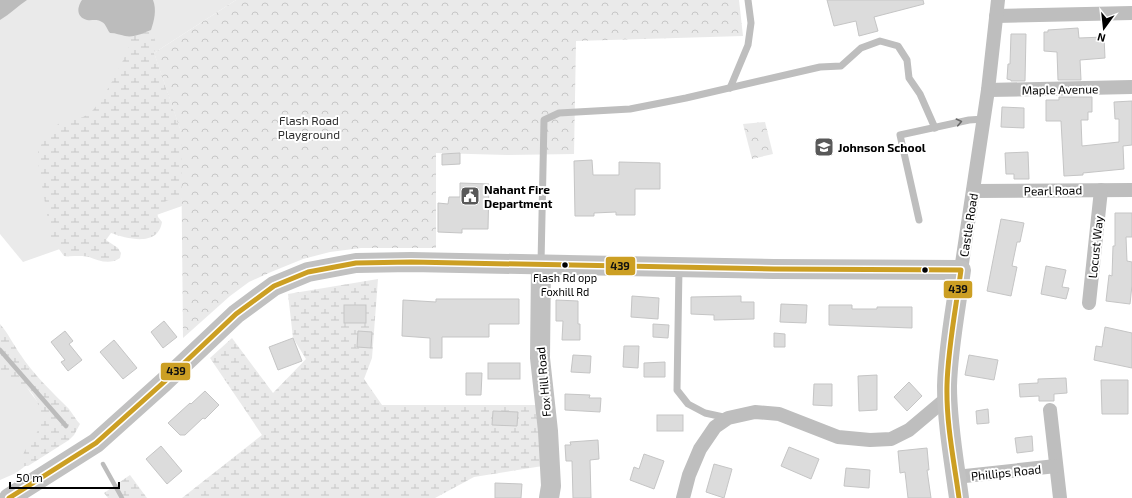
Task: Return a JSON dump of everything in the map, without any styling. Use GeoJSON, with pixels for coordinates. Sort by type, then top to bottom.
{"type":"FeatureCollection","features":[{"type":"Feature","properties":{"kind":"main road"},"geometry":{"type":"LineString","coordinates":[[9,498],[96,443],[164,382],[236,314],[274,286],[308,272],[356,263],[411,262],[774,269],[961,270]]}},
{"type":"Feature","properties":{"kind":"main road","name":"Fox Hill Road"},"geometry":{"type":"LineString","coordinates":[[541,265],[540,358],[548,432],[549,498]]}},
{"type":"Feature","properties":{"kind":"main road","name":"Castle Road"},"geometry":{"type":"LineString","coordinates":[[958,498],[951,441],[947,384],[961,270]]}},
{"type":"Feature","properties":{"kind":"street","name":"Castle Road"},"geometry":{"type":"LineString","coordinates":[[961,270],[988,90],[998,0]]}},
{"type":"Feature","properties":{"kind":"street"},"geometry":{"type":"LineString","coordinates":[[996,16],[1132,13]]}},
{"type":"Feature","properties":{"kind":"street","name":"Maple Avenue"},"geometry":{"type":"LineString","coordinates":[[988,90],[1132,87]]}},
{"type":"Feature","properties":{"kind":"street","name":"Locust Way"},"geometry":{"type":"LineString","coordinates":[[1089,303],[1101,190]]}},
{"type":"Feature","properties":{"kind":"street","name":"Pearl Road"},"geometry":{"type":"LineString","coordinates":[[973,191],[1132,190]]}},
{"type":"Feature","properties":{"kind":"street"},"geometry":{"type":"LineString","coordinates":[[683,498],[689,475],[700,449],[715,427],[728,418],[755,412],[779,414],[838,436],[870,440],[891,439],[909,430],[948,398]]}},
{"type":"Feature","properties":{"kind":"street","name":"Phillips Road"},"geometry":{"type":"LineString","coordinates":[[1050,410],[1060,498]]}},
{"type":"Feature","properties":{"kind":"street","name":"Phillips Road"},"geometry":{"type":"LineString","coordinates":[[956,477],[1056,466]]}},
{"type":"Feature","properties":{"kind":"lane"},"geometry":{"type":"LineString","coordinates":[[730,88],[748,44],[751,23],[748,0]]}},
{"type":"Feature","properties":{"kind":"lane"},"geometry":{"type":"LineString","coordinates":[[541,265],[544,120],[559,113],[630,108],[686,98],[820,67],[841,66],[861,48],[880,41],[898,46],[907,60],[909,78],[920,94],[935,128]]}},
{"type":"Feature","properties":{"kind":"lane"},"geometry":{"type":"LineString","coordinates":[[919,220],[900,135],[969,120],[984,119]]}},
{"type":"Feature","properties":{"kind":"lane"},"geometry":{"type":"LineString","coordinates":[[679,266],[677,390],[688,404],[705,412],[728,418]]}},
{"type":"Feature","properties":{"kind":"green space"},"geometry":{"type":"Polygon","coordinates":[[[0,0],[236,0],[154,53],[181,132],[182,206],[23,262],[0,234],[0,0]]]}},
{"type":"Feature","properties":{"kind":"green space","name":"Flash Road Playground"},"geometry":{"type":"Polygon","coordinates":[[[236,0],[739,0],[743,36],[576,41],[574,154],[507,155],[436,153],[436,248],[361,248],[330,252],[303,259],[249,282],[230,296],[183,338],[181,132],[154,53],[236,0]]]}},
{"type":"Feature","properties":{"kind":"green space"},"geometry":{"type":"Polygon","coordinates":[[[151,30],[156,43],[154,53],[181,132],[189,198],[170,200],[163,203],[157,212],[158,217],[162,222],[159,230],[155,235],[149,238],[134,239],[111,233],[106,240],[118,248],[121,253],[120,258],[116,260],[104,262],[86,256],[64,256],[51,238],[38,162],[39,149],[53,128],[57,125],[83,117],[95,108],[113,80],[130,44],[124,36],[130,37],[151,30]]]}},
{"type":"Feature","properties":{"kind":"green space"},"geometry":{"type":"Polygon","coordinates":[[[765,122],[773,154],[752,159],[743,124],[765,122]]]}},
{"type":"Feature","properties":{"kind":"green space"},"geometry":{"type":"Polygon","coordinates":[[[378,279],[372,358],[364,379],[382,405],[545,405],[549,465],[474,477],[435,498],[182,498],[262,435],[210,358],[232,338],[273,393],[306,359],[293,338],[288,294],[378,279]]]}},
{"type":"Feature","properties":{"kind":"green space"},"geometry":{"type":"Polygon","coordinates":[[[0,324],[31,369],[69,409],[80,424],[74,435],[69,440],[28,466],[22,466],[23,456],[35,436],[40,424],[39,406],[33,395],[26,387],[0,373],[0,324]]]}},
{"type":"Feature","properties":{"kind":"green space"},"geometry":{"type":"Polygon","coordinates":[[[0,352],[64,437],[16,473],[0,480],[0,352]]]}},
{"type":"Feature","properties":{"kind":"green space"},"geometry":{"type":"Polygon","coordinates":[[[130,475],[147,498],[108,498],[104,493],[130,475]]]}},
{"type":"Feature","properties":{"kind":"shaded area"},"geometry":{"type":"Polygon","coordinates":[[[0,0],[27,0],[0,20],[0,0]]]}},
{"type":"Feature","properties":{"kind":"shaded area"},"geometry":{"type":"Polygon","coordinates":[[[82,0],[153,0],[155,12],[151,30],[132,36],[110,33],[105,24],[102,22],[97,20],[87,20],[81,17],[78,9],[82,0]]]}},
{"type":"Feature","properties":{"kind":"building"},"geometry":{"type":"Polygon","coordinates":[[[827,0],[923,0],[924,4],[874,17],[878,31],[859,36],[856,21],[834,26],[827,0]]]}},
{"type":"Feature","properties":{"kind":"building"},"geometry":{"type":"Polygon","coordinates":[[[1078,28],[1079,38],[1104,37],[1105,58],[1080,60],[1081,80],[1058,80],[1057,52],[1044,51],[1044,32],[1048,32],[1048,30],[1078,28]]]}},
{"type":"Feature","properties":{"kind":"building"},"geometry":{"type":"Polygon","coordinates":[[[1011,34],[1026,34],[1025,81],[1011,81],[1007,79],[1008,64],[1010,64],[1011,34]]]}},
{"type":"Feature","properties":{"kind":"building"},"geometry":{"type":"Polygon","coordinates":[[[1059,97],[1092,97],[1092,112],[1088,112],[1088,120],[1081,120],[1082,146],[1119,142],[1119,119],[1115,119],[1114,102],[1132,101],[1132,145],[1123,146],[1124,169],[1083,173],[1083,175],[1064,176],[1061,121],[1046,121],[1046,100],[1059,100],[1059,97]]]}},
{"type":"Feature","properties":{"kind":"building"},"geometry":{"type":"Polygon","coordinates":[[[1002,107],[1024,108],[1024,128],[1001,127],[1002,107]]]}},
{"type":"Feature","properties":{"kind":"building"},"geometry":{"type":"Polygon","coordinates":[[[1028,152],[1029,179],[1014,179],[1014,174],[1006,174],[1005,153],[1028,152]]]}},
{"type":"Feature","properties":{"kind":"building"},"geometry":{"type":"Polygon","coordinates":[[[460,153],[460,164],[442,165],[442,154],[460,153]]]}},
{"type":"Feature","properties":{"kind":"building"},"geometry":{"type":"Polygon","coordinates":[[[592,160],[593,175],[619,175],[619,162],[660,163],[660,189],[635,189],[635,215],[616,215],[616,212],[594,213],[594,216],[575,216],[574,161],[592,160]]]}},
{"type":"Feature","properties":{"kind":"building"},"geometry":{"type":"Polygon","coordinates":[[[460,183],[489,184],[488,229],[462,229],[462,233],[438,232],[438,203],[448,204],[449,197],[460,197],[460,183]]]}},
{"type":"Feature","properties":{"kind":"building"},"geometry":{"type":"Polygon","coordinates":[[[1115,213],[1132,213],[1132,237],[1126,237],[1127,261],[1132,262],[1130,304],[1106,301],[1109,275],[1112,276],[1113,246],[1115,246],[1115,213]]]}},
{"type":"Feature","properties":{"kind":"building"},"geometry":{"type":"Polygon","coordinates":[[[1001,219],[1024,223],[1020,242],[1017,242],[1012,266],[1017,267],[1011,296],[987,291],[1001,219]]]}},
{"type":"Feature","properties":{"kind":"building"},"geometry":{"type":"Polygon","coordinates":[[[1046,266],[1066,270],[1062,287],[1069,288],[1066,299],[1041,294],[1046,266]]]}},
{"type":"Feature","properties":{"kind":"building"},"geometry":{"type":"Polygon","coordinates":[[[632,296],[659,298],[658,319],[631,317],[632,296]]]}},
{"type":"Feature","properties":{"kind":"building"},"geometry":{"type":"Polygon","coordinates":[[[741,296],[741,302],[754,302],[754,319],[714,320],[714,315],[691,314],[691,297],[741,296]]]}},
{"type":"Feature","properties":{"kind":"building"},"geometry":{"type":"Polygon","coordinates":[[[436,299],[519,299],[519,324],[489,324],[489,337],[442,337],[442,358],[430,358],[430,338],[402,336],[403,300],[436,302],[436,299]]]}},
{"type":"Feature","properties":{"kind":"building"},"geometry":{"type":"Polygon","coordinates":[[[556,300],[578,301],[580,340],[562,340],[563,321],[556,321],[556,300]]]}},
{"type":"Feature","properties":{"kind":"building"},"geometry":{"type":"Polygon","coordinates":[[[781,304],[807,305],[806,323],[780,322],[781,304]]]}},
{"type":"Feature","properties":{"kind":"building"},"geometry":{"type":"Polygon","coordinates":[[[344,305],[366,305],[366,323],[344,323],[344,305]]]}},
{"type":"Feature","properties":{"kind":"building"},"geometry":{"type":"Polygon","coordinates":[[[829,305],[852,305],[852,309],[912,307],[912,328],[829,325],[829,305]]]}},
{"type":"Feature","properties":{"kind":"building"},"geometry":{"type":"Polygon","coordinates":[[[164,321],[177,337],[163,348],[151,332],[164,321]]]}},
{"type":"Feature","properties":{"kind":"building"},"geometry":{"type":"Polygon","coordinates":[[[653,324],[669,325],[668,338],[653,337],[653,324]]]}},
{"type":"Feature","properties":{"kind":"building"},"geometry":{"type":"Polygon","coordinates":[[[1105,327],[1132,333],[1132,368],[1094,360],[1096,346],[1102,347],[1105,327]]]}},
{"type":"Feature","properties":{"kind":"building"},"geometry":{"type":"Polygon","coordinates":[[[65,331],[73,341],[69,344],[82,360],[68,371],[61,362],[65,360],[51,342],[65,331]]]}},
{"type":"Feature","properties":{"kind":"building"},"geometry":{"type":"Polygon","coordinates":[[[358,331],[372,332],[371,348],[357,347],[358,331]]]}},
{"type":"Feature","properties":{"kind":"building"},"geometry":{"type":"Polygon","coordinates":[[[774,333],[785,334],[785,347],[774,347],[774,333]]]}},
{"type":"Feature","properties":{"kind":"building"},"geometry":{"type":"Polygon","coordinates":[[[293,338],[302,361],[278,370],[269,347],[293,338]]]}},
{"type":"Feature","properties":{"kind":"building"},"geometry":{"type":"Polygon","coordinates":[[[114,340],[137,368],[123,379],[100,352],[114,340]]]}},
{"type":"Feature","properties":{"kind":"building"},"geometry":{"type":"Polygon","coordinates":[[[624,346],[639,346],[638,368],[623,367],[624,346]]]}},
{"type":"Feature","properties":{"kind":"building"},"geometry":{"type":"Polygon","coordinates":[[[573,355],[591,356],[590,373],[571,372],[573,355]]]}},
{"type":"Feature","properties":{"kind":"building"},"geometry":{"type":"Polygon","coordinates":[[[969,355],[998,360],[994,380],[965,375],[969,355]]]}},
{"type":"Feature","properties":{"kind":"building"},"geometry":{"type":"Polygon","coordinates":[[[665,362],[665,377],[644,377],[644,363],[665,362]]]}},
{"type":"Feature","properties":{"kind":"building"},"geometry":{"type":"Polygon","coordinates":[[[488,363],[520,363],[520,379],[488,379],[488,363]]]}},
{"type":"Feature","properties":{"kind":"building"},"geometry":{"type":"Polygon","coordinates":[[[466,373],[482,373],[481,395],[466,395],[466,373]]]}},
{"type":"Feature","properties":{"kind":"building"},"geometry":{"type":"Polygon","coordinates":[[[877,375],[877,410],[859,411],[858,376],[877,375]]]}},
{"type":"Feature","properties":{"kind":"building"},"geometry":{"type":"Polygon","coordinates":[[[1066,378],[1067,393],[1054,394],[1054,401],[1039,401],[1039,396],[1020,397],[1019,384],[1038,383],[1038,379],[1066,378]]]}},
{"type":"Feature","properties":{"kind":"building"},"geometry":{"type":"Polygon","coordinates":[[[1101,380],[1128,380],[1128,414],[1102,414],[1101,380]]]}},
{"type":"Feature","properties":{"kind":"building"},"geometry":{"type":"Polygon","coordinates":[[[909,382],[922,396],[907,411],[894,397],[909,382]]]}},
{"type":"Feature","properties":{"kind":"building"},"geometry":{"type":"Polygon","coordinates":[[[814,384],[832,384],[832,406],[813,405],[814,384]]]}},
{"type":"Feature","properties":{"kind":"building"},"geometry":{"type":"Polygon","coordinates":[[[205,391],[219,405],[205,419],[203,418],[185,435],[180,435],[168,423],[205,391]]]}},
{"type":"Feature","properties":{"kind":"building"},"geometry":{"type":"Polygon","coordinates":[[[565,394],[590,395],[589,398],[601,398],[600,412],[565,410],[565,394]]]}},
{"type":"Feature","properties":{"kind":"building"},"geometry":{"type":"Polygon","coordinates":[[[988,409],[989,423],[977,424],[976,411],[988,409]]]}},
{"type":"Feature","properties":{"kind":"building"},"geometry":{"type":"Polygon","coordinates":[[[493,411],[518,412],[517,426],[492,425],[493,411]]]}},
{"type":"Feature","properties":{"kind":"building"},"geometry":{"type":"Polygon","coordinates":[[[657,415],[683,415],[683,431],[657,431],[657,415]]]}},
{"type":"Feature","properties":{"kind":"building"},"geometry":{"type":"Polygon","coordinates":[[[1032,436],[1033,451],[1017,453],[1015,438],[1032,436]]]}},
{"type":"Feature","properties":{"kind":"building"},"geometry":{"type":"Polygon","coordinates":[[[598,440],[599,459],[590,460],[591,498],[573,498],[572,461],[566,461],[565,445],[571,445],[570,442],[598,440]]]}},
{"type":"Feature","properties":{"kind":"building"},"geometry":{"type":"Polygon","coordinates":[[[161,446],[182,471],[167,484],[146,459],[161,446]]]}},
{"type":"Feature","properties":{"kind":"building"},"geometry":{"type":"Polygon","coordinates":[[[789,447],[819,459],[811,479],[781,466],[789,447]]]}},
{"type":"Feature","properties":{"kind":"building"},"geometry":{"type":"Polygon","coordinates":[[[927,448],[929,470],[927,470],[931,498],[908,498],[905,472],[900,473],[898,451],[927,448]]]}},
{"type":"Feature","properties":{"kind":"building"},"geometry":{"type":"Polygon","coordinates":[[[644,454],[664,461],[654,489],[630,480],[634,467],[639,469],[644,454]]]}},
{"type":"Feature","properties":{"kind":"building"},"geometry":{"type":"Polygon","coordinates":[[[714,464],[732,469],[724,498],[706,492],[714,464]]]}},
{"type":"Feature","properties":{"kind":"building"},"geometry":{"type":"Polygon","coordinates":[[[846,468],[870,470],[869,488],[844,486],[846,468]]]}},
{"type":"Feature","properties":{"kind":"building"},"geometry":{"type":"Polygon","coordinates":[[[495,483],[522,484],[521,498],[495,498],[495,483]]]}},
{"type":"Feature","properties":{"kind":"waterway"},"geometry":{"type":"LineString","coordinates":[[0,350],[66,426]]}},
{"type":"Feature","properties":{"kind":"waterway"},"geometry":{"type":"LineString","coordinates":[[103,464],[122,498]]}},
{"type":"Feature","properties":{"kind":"transit line","name":"439"},"geometry":{"type":"LineString","coordinates":[[9,498],[96,443],[164,382],[236,314],[274,286],[308,272],[356,263],[411,262],[774,269],[961,270],[951,342],[947,385],[949,428],[959,498]]}},
{"type":"Feature","properties":{"kind":"place","name":"Johnson School"},"geometry":{"type":"Point","coordinates":[824,147]}},
{"type":"Feature","properties":{"kind":"place","name":"Nahant Fire Department"},"geometry":{"type":"Point","coordinates":[470,196]}},
{"type":"Feature","properties":{"kind":"place","name":"Flash Rd opp Foxhill Rd"},"geometry":{"type":"Point","coordinates":[565,265]}}]}
